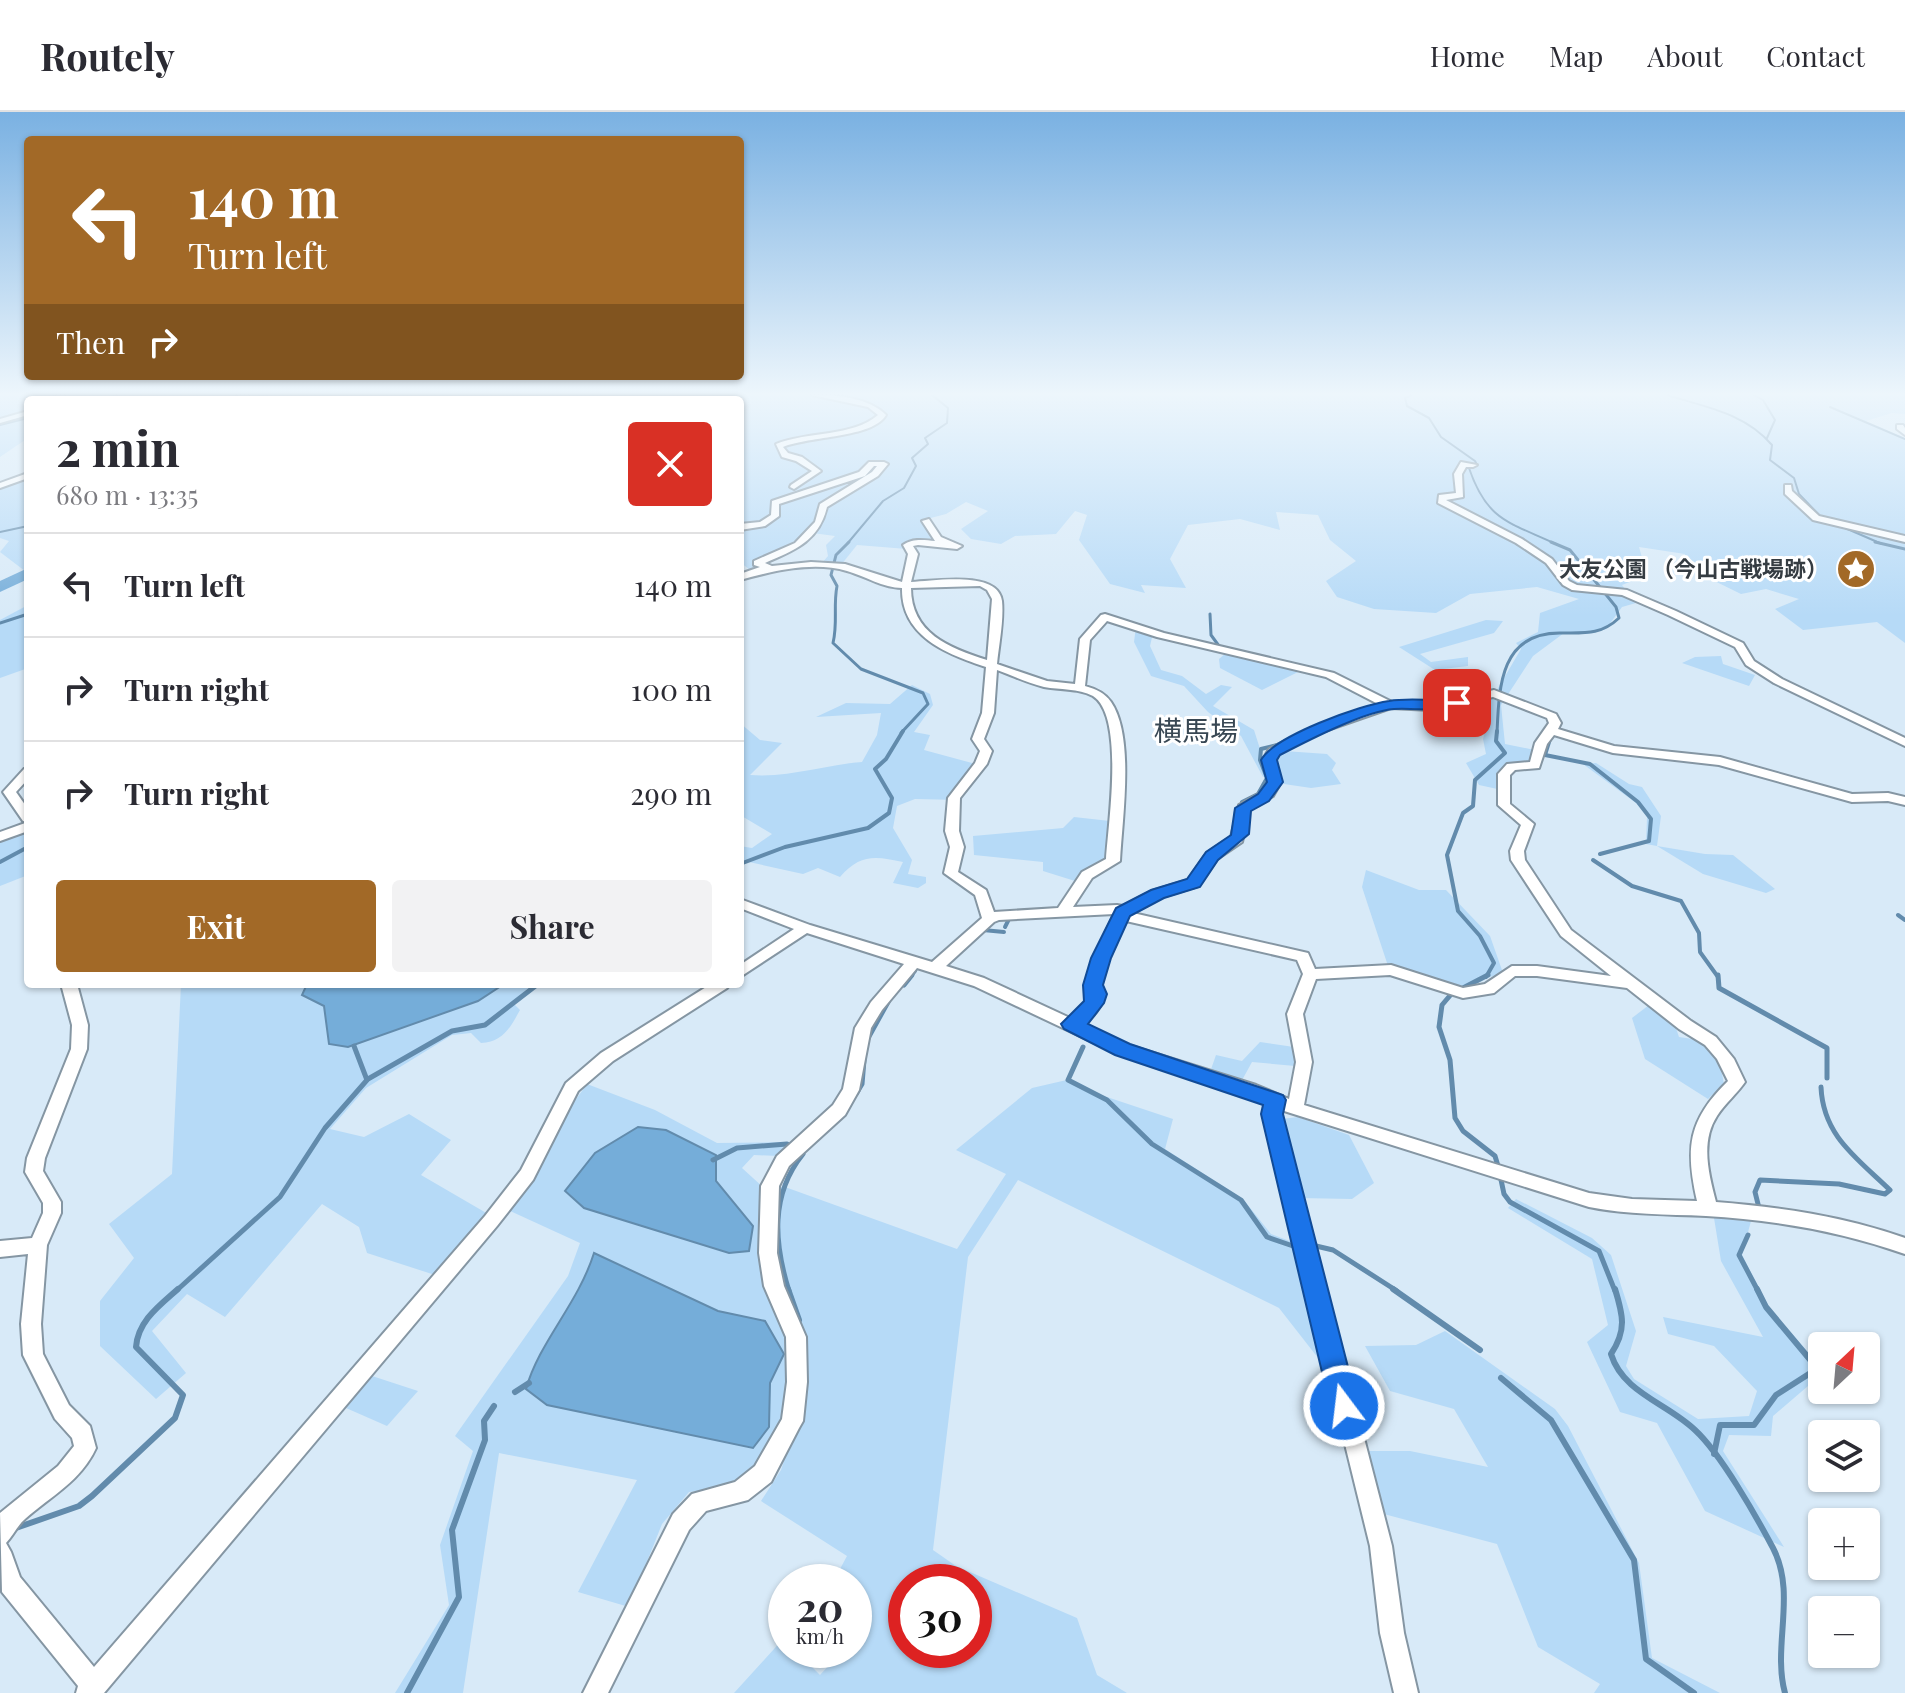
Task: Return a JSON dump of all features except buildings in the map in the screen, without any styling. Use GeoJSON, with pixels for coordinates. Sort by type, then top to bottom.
{"type":"FeatureCollection","features":[{"type":"Feature","properties":{"kind":"street"},"geometry":{"type":"LineString","coordinates":[[775,503],[817,474],[811,469]]}},
{"type":"Feature","properties":{"kind":"street"},"geometry":{"type":"LineString","coordinates":[[775,503],[862,474],[867,469]]}},
{"type":"Feature","properties":{"kind":"street"},"geometry":{"type":"LineString","coordinates":[[776,568],[757,563],[798,545],[819,523],[823,506],[880,469]]}},
{"type":"Feature","properties":{"kind":"street"},"geometry":{"type":"LineString","coordinates":[[1461,469],[1458,474],[1460,495],[1442,497],[1441,501],[1539,554],[1566,583],[1594,591],[1624,592],[1739,645],[1750,663],[1778,681],[1905,742]]}},
{"type":"Feature","properties":{"kind":"street"},"geometry":{"type":"LineString","coordinates":[[0,486],[24,477]]}},
{"type":"Feature","properties":{"kind":"street"},"geometry":{"type":"LineString","coordinates":[[1788,487],[1811,515],[1859,530],[1905,539]]}},
{"type":"Feature","properties":{"kind":"street"},"geometry":{"type":"LineString","coordinates":[[744,526],[762,524],[775,516],[775,503]]}},
{"type":"Feature","properties":{"kind":"street"},"geometry":{"type":"LineString","coordinates":[[926,521],[938,539],[957,546],[908,545],[913,554],[903,585],[914,620],[923,636],[991,666],[1054,685],[1080,686],[1108,705],[1121,749],[1113,861],[1087,875],[1064,910]]}},
{"type":"Feature","properties":{"kind":"street"},"geometry":{"type":"LineString","coordinates":[[744,576],[776,568],[833,567],[903,585],[989,585],[997,599],[988,713],[978,739],[986,751],[981,764],[954,798],[952,831],[957,847],[951,873],[981,893],[989,919]]}},
{"type":"Feature","properties":{"kind":"street"},"geometry":{"type":"LineString","coordinates":[[1080,686],[1085,639],[1105,617],[1161,635],[1330,675],[1390,705]]}},
{"type":"Feature","properties":{"kind":"street"},"geometry":{"type":"LineString","coordinates":[[1071,1024],[1084,1017],[1094,1003],[1097,994],[1093,985],[1101,958],[1123,912],[1157,894],[1193,883],[1212,856],[1237,839],[1241,834],[1243,808],[1263,798],[1275,782],[1269,760],[1273,752],[1312,732],[1390,705],[1431,707],[1498,694],[1552,716],[1555,723],[1541,743],[1535,765],[1511,767],[1504,774],[1504,805],[1528,824],[1517,851],[1518,860],[1566,933],[1685,1025],[1719,1047],[1737,1082],[1707,1111],[1696,1157],[1708,1209]]}},
{"type":"Feature","properties":{"kind":"street"},"geometry":{"type":"LineString","coordinates":[[1551,731],[1627,752],[1677,754],[1720,761],[1852,798],[1888,797],[1905,801]]}},
{"type":"Feature","properties":{"kind":"street"},"geometry":{"type":"LineString","coordinates":[[24,777],[9,795],[24,813]]}},
{"type":"Feature","properties":{"kind":"street"},"geometry":{"type":"LineString","coordinates":[[0,837],[24,828]]}},
{"type":"Feature","properties":{"kind":"street"},"geometry":{"type":"LineString","coordinates":[[744,905],[805,928],[937,966],[1122,1049],[1295,1109],[1481,1167],[1615,1206],[1708,1209],[1844,1227],[1905,1246]]}},
{"type":"Feature","properties":{"kind":"street"},"geometry":{"type":"LineString","coordinates":[[937,966],[989,919],[1064,910],[1117,909],[1131,918],[1166,927],[1225,936],[1239,944],[1303,956],[1310,974],[1295,1014],[1304,1062],[1295,1109]]}},
{"type":"Feature","properties":{"kind":"street"},"geometry":{"type":"LineString","coordinates":[[744,969],[805,928]]}},
{"type":"Feature","properties":{"kind":"street"},"geometry":{"type":"LineString","coordinates":[[595,1693],[681,1522],[700,1502],[740,1492],[763,1474],[792,1421],[796,1337],[774,1286],[768,1253],[770,1186],[783,1161],[839,1110],[851,1090],[863,1028],[876,1006],[915,961]]}},
{"type":"Feature","properties":{"kind":"street"},"geometry":{"type":"LineString","coordinates":[[1310,974],[1391,970],[1456,991],[1489,989],[1512,971],[1537,971],[1629,983]]}},
{"type":"Feature","properties":{"kind":"street"},"geometry":{"type":"LineString","coordinates":[[1,1530],[65,1478],[85,1448],[82,1433],[62,1412],[33,1355],[31,1324],[38,1245],[52,1213],[52,1202],[34,1172],[36,1158],[79,1049],[80,1025],[70,988]]}},
{"type":"Feature","properties":{"kind":"street"},"geometry":{"type":"LineString","coordinates":[[0,1552],[10,1584],[91,1690],[491,1221],[527,1175],[572,1087],[607,1057],[716,988]]}},
{"type":"Feature","properties":{"kind":"street"},"geometry":{"type":"LineString","coordinates":[[1275,1100],[1272,1114],[1307,1266],[1381,1546],[1392,1633],[1406,1693]]}},
{"type":"Feature","properties":{"kind":"street"},"geometry":{"type":"LineString","coordinates":[[0,1249],[38,1245]]}},
{"type":"Feature","properties":{"kind":"shaded area"},"geometry":{"type":"Polygon","coordinates":[[[744,469],[1905,469],[1905,643],[1877,622],[1803,630],[1775,609],[1799,599],[1766,589],[1741,594],[1686,567],[1685,554],[1639,547],[1647,575],[1622,585],[1636,603],[1622,607],[1606,629],[1587,634],[1564,633],[1533,656],[1501,705],[1505,744],[1535,750],[1533,763],[1508,766],[1502,790],[1479,785],[1466,763],[1486,754],[1483,739],[1489,715],[1461,710],[1428,714],[1420,709],[1460,705],[1482,707],[1494,695],[1521,649],[1516,643],[1538,632],[1540,613],[1579,599],[1537,587],[1470,594],[1436,613],[1374,609],[1337,597],[1326,581],[1356,561],[1330,540],[1318,515],[1276,512],[1280,530],[1240,519],[1188,525],[1170,559],[1186,588],[1141,585],[1145,593],[1110,584],[1079,540],[1087,515],[1075,511],[1056,534],[1015,536],[1001,544],[971,539],[961,529],[988,511],[966,502],[946,514],[923,520],[934,539],[927,543],[919,542],[907,549],[857,545],[841,565],[822,563],[828,556],[826,545],[835,536],[805,532],[793,546],[755,562],[759,568],[750,570],[744,565],[744,469]]]}},
{"type":"Feature","properties":{"kind":"shaded area"},"geometry":{"type":"Polygon","coordinates":[[[24,479],[24,570],[0,552],[9,541],[0,538],[0,488],[24,479]]]}},
{"type":"Feature","properties":{"kind":"shaded area"},"geometry":{"type":"Polygon","coordinates":[[[24,572],[24,580],[6,582],[24,572]]]}},
{"type":"Feature","properties":{"kind":"shaded area"},"geometry":{"type":"Polygon","coordinates":[[[24,607],[24,669],[0,678],[0,620],[24,607]]]}},
{"type":"Feature","properties":{"kind":"shaded area"},"geometry":{"type":"Polygon","coordinates":[[[1486,620],[1503,621],[1494,633],[1420,654],[1431,662],[1468,657],[1468,666],[1435,670],[1399,647],[1486,620]]]}},
{"type":"Feature","properties":{"kind":"shaded area"},"geometry":{"type":"Polygon","coordinates":[[[1136,627],[1153,633],[1150,646],[1161,670],[1182,676],[1206,694],[1221,685],[1232,687],[1213,706],[1254,730],[1268,774],[1263,777],[1241,736],[1208,712],[1184,686],[1151,676],[1134,642],[1136,627]]]}},
{"type":"Feature","properties":{"kind":"shaded area"},"geometry":{"type":"Polygon","coordinates":[[[1226,653],[1300,671],[1262,690],[1220,668],[1219,659],[1226,653]]]}},
{"type":"Feature","properties":{"kind":"shaded area"},"geometry":{"type":"Polygon","coordinates":[[[1721,656],[1723,664],[1755,675],[1749,686],[1682,663],[1695,657],[1721,656]]]}},
{"type":"Feature","properties":{"kind":"shaded area"},"geometry":{"type":"Polygon","coordinates":[[[912,685],[930,694],[933,705],[914,732],[930,735],[924,750],[983,766],[959,800],[915,799],[897,806],[893,828],[912,860],[908,874],[926,877],[926,883],[918,888],[893,883],[903,862],[884,859],[861,861],[840,877],[818,868],[803,874],[744,861],[744,847],[752,848],[772,834],[744,817],[744,726],[760,740],[782,743],[750,775],[778,775],[862,762],[877,735],[881,713],[816,717],[846,703],[890,704],[912,685]]]}},
{"type":"Feature","properties":{"kind":"shaded area"},"geometry":{"type":"Polygon","coordinates":[[[1284,751],[1327,754],[1336,763],[1332,770],[1341,784],[1311,788],[1284,784],[1275,761],[1284,751]]]}},
{"type":"Feature","properties":{"kind":"shaded area"},"geometry":{"type":"Polygon","coordinates":[[[1596,763],[1629,784],[1642,787],[1661,816],[1657,846],[1646,844],[1647,817],[1636,803],[1583,764],[1596,763]]]}},
{"type":"Feature","properties":{"kind":"shaded area"},"geometry":{"type":"Polygon","coordinates":[[[1074,817],[1110,821],[1108,860],[1075,881],[1043,871],[1043,862],[974,855],[973,836],[1063,828],[1074,817]]]}},
{"type":"Feature","properties":{"kind":"shaded area"},"geometry":{"type":"Polygon","coordinates":[[[24,829],[24,877],[0,886],[0,839],[24,829]]]}},
{"type":"Feature","properties":{"kind":"shaded area"},"geometry":{"type":"Polygon","coordinates":[[[1657,846],[1733,855],[1775,889],[1766,893],[1703,874],[1657,846]]]}},
{"type":"Feature","properties":{"kind":"shaded area"},"geometry":{"type":"Polygon","coordinates":[[[1366,870],[1419,890],[1446,890],[1490,936],[1503,973],[1458,987],[1388,966],[1362,887],[1366,870]]]}},
{"type":"Feature","properties":{"kind":"shaded area"},"geometry":{"type":"Polygon","coordinates":[[[181,988],[305,988],[302,995],[324,1006],[329,1044],[478,1001],[498,988],[528,988],[512,1002],[520,1010],[500,1037],[481,1043],[471,1033],[452,1035],[366,1088],[330,1129],[364,1137],[409,1114],[451,1140],[421,1175],[488,1214],[435,1275],[367,1253],[359,1227],[322,1204],[225,1317],[187,1294],[152,1331],[186,1373],[156,1399],[100,1346],[100,1301],[134,1258],[109,1224],[172,1174],[181,988]]]}},
{"type":"Feature","properties":{"kind":"shaded area"},"geometry":{"type":"Polygon","coordinates":[[[305,988],[498,988],[478,1001],[348,1047],[329,1044],[324,1006],[302,995],[305,988]]]}},
{"type":"Feature","properties":{"kind":"shaded area"},"geometry":{"type":"Polygon","coordinates":[[[1653,1002],[1673,1019],[1679,1037],[1700,1040],[1720,1064],[1724,1084],[1708,1099],[1645,1059],[1632,1018],[1653,1002]]]}},
{"type":"Feature","properties":{"kind":"shaded area"},"geometry":{"type":"Polygon","coordinates":[[[1260,1042],[1294,1047],[1295,1066],[1252,1062],[1241,1082],[1209,1075],[1216,1055],[1242,1061],[1260,1042]]]}},
{"type":"Feature","properties":{"kind":"shaded area"},"geometry":{"type":"Polygon","coordinates":[[[1071,1079],[1101,1095],[1173,1119],[1165,1149],[1243,1199],[1271,1234],[1295,1243],[1329,1372],[1279,1308],[1018,1180],[968,1257],[933,1550],[953,1564],[888,1564],[888,1668],[992,1668],[992,1581],[1077,1618],[1097,1675],[1127,1693],[734,1693],[768,1656],[768,1668],[813,1668],[820,1675],[826,1668],[872,1668],[872,1564],[843,1564],[847,1556],[761,1501],[781,1470],[794,1430],[741,1486],[689,1492],[662,1524],[629,1607],[578,1592],[637,1480],[499,1453],[463,1693],[395,1693],[449,1605],[440,1545],[473,1451],[455,1436],[568,1276],[580,1243],[508,1210],[545,1160],[561,1120],[587,1084],[655,1110],[717,1143],[793,1142],[779,1156],[754,1155],[742,1168],[764,1188],[785,1187],[957,1249],[1006,1174],[956,1150],[1032,1088],[1071,1079]],[[716,1155],[584,1208],[729,1253],[749,1251],[716,1181],[716,1155]],[[595,1254],[584,1285],[531,1372],[527,1389],[769,1427],[770,1383],[784,1354],[765,1321],[718,1311],[595,1254]]]}},
{"type":"Feature","properties":{"kind":"shaded area"},"geometry":{"type":"Polygon","coordinates":[[[1298,1117],[1349,1135],[1374,1183],[1352,1199],[1299,1198],[1282,1119],[1298,1117]]]}},
{"type":"Feature","properties":{"kind":"shaded area"},"geometry":{"type":"Polygon","coordinates":[[[638,1127],[666,1130],[716,1155],[716,1181],[753,1226],[749,1251],[729,1253],[584,1208],[565,1191],[595,1153],[638,1127]]]}},
{"type":"Feature","properties":{"kind":"shaded area"},"geometry":{"type":"Polygon","coordinates":[[[1516,1199],[1592,1238],[1611,1255],[1636,1331],[1626,1366],[1634,1379],[1698,1419],[1749,1416],[1757,1391],[1714,1346],[1668,1334],[1663,1317],[1763,1337],[1721,1261],[1714,1218],[1751,1221],[1742,1255],[1770,1309],[1808,1352],[1808,1386],[1773,1416],[1771,1436],[1729,1435],[1723,1451],[1784,1547],[1705,1511],[1657,1423],[1620,1412],[1587,1342],[1608,1325],[1592,1259],[1508,1208],[1516,1199]]]}},
{"type":"Feature","properties":{"kind":"shaded area"},"geometry":{"type":"Polygon","coordinates":[[[594,1253],[718,1311],[765,1321],[784,1354],[770,1383],[769,1427],[753,1448],[547,1405],[526,1389],[540,1355],[587,1272],[594,1253]]]}},
{"type":"Feature","properties":{"kind":"shaded area"},"geometry":{"type":"Polygon","coordinates":[[[1445,1331],[1555,1409],[1568,1426],[1639,1563],[1652,1658],[1720,1693],[1594,1693],[1600,1684],[1538,1647],[1497,1544],[1380,1513],[1364,1451],[1410,1451],[1488,1467],[1454,1409],[1390,1391],[1365,1346],[1416,1345],[1445,1331]]]}},
{"type":"Feature","properties":{"kind":"shaded area"},"geometry":{"type":"Polygon","coordinates":[[[369,1375],[418,1391],[387,1426],[346,1408],[369,1375]]]}},
{"type":"Feature","properties":{"kind":"waterway"},"geometry":{"type":"LineString","coordinates":[[847,544],[883,501],[904,488],[914,469]]}},
{"type":"Feature","properties":{"kind":"waterway"},"geometry":{"type":"LineString","coordinates":[[1469,469],[1476,486],[1492,510],[1513,524],[1556,544]]}},
{"type":"Feature","properties":{"kind":"waterway"},"geometry":{"type":"LineString","coordinates":[[1782,469],[1794,478],[1799,494],[1822,518],[1880,543]]}},
{"type":"Feature","properties":{"kind":"waterway"},"geometry":{"type":"LineString","coordinates":[[0,532],[24,527]]}},
{"type":"Feature","properties":{"kind":"waterway"},"geometry":{"type":"LineString","coordinates":[[1497,733],[1502,681],[1514,652],[1541,635],[1592,632],[1606,628],[1619,618],[1616,607],[1570,550],[1551,542]]}},
{"type":"Feature","properties":{"kind":"waterway"},"geometry":{"type":"LineString","coordinates":[[1875,542],[1880,543]]}},
{"type":"Feature","properties":{"kind":"waterway"},"geometry":{"type":"LineString","coordinates":[[1880,543],[1905,549]]}},
{"type":"Feature","properties":{"kind":"waterway"},"geometry":{"type":"LineString","coordinates":[[847,544],[836,555],[831,575],[837,586],[833,643],[861,669],[923,693],[928,704],[901,733]]}},
{"type":"Feature","properties":{"kind":"waterway"},"geometry":{"type":"LineString","coordinates":[[0,587],[24,575]]}},
{"type":"Feature","properties":{"kind":"waterway"},"geometry":{"type":"LineString","coordinates":[[1210,614],[1211,635],[1219,646]]}},
{"type":"Feature","properties":{"kind":"waterway"},"geometry":{"type":"LineString","coordinates":[[0,623],[24,615]]}},
{"type":"Feature","properties":{"kind":"waterway"},"geometry":{"type":"LineString","coordinates":[[1359,713],[1379,703]]}},
{"type":"Feature","properties":{"kind":"waterway"},"geometry":{"type":"LineString","coordinates":[[1316,726],[1328,723]]}},
{"type":"Feature","properties":{"kind":"waterway"},"geometry":{"type":"LineString","coordinates":[[744,862],[785,847],[868,828],[889,813],[892,798],[875,769],[886,759],[903,731]]}},
{"type":"Feature","properties":{"kind":"waterway"},"geometry":{"type":"LineString","coordinates":[[1487,976],[1494,963],[1480,936],[1458,911],[1447,855],[1463,813],[1473,806],[1475,780],[1505,753],[1496,741],[1497,731]]}},
{"type":"Feature","properties":{"kind":"waterway"},"geometry":{"type":"LineString","coordinates":[[1550,739],[1545,755],[1590,764],[1638,802],[1651,819],[1649,841],[1600,854]]}},
{"type":"Feature","properties":{"kind":"waterway"},"geometry":{"type":"LineString","coordinates":[[1242,802],[1258,794],[1267,778],[1260,760],[1261,749],[1281,744]]}},
{"type":"Feature","properties":{"kind":"waterway"},"geometry":{"type":"LineString","coordinates":[[1235,823],[1236,810]]}},
{"type":"Feature","properties":{"kind":"waterway"},"geometry":{"type":"LineString","coordinates":[[0,862],[24,849]]}},
{"type":"Feature","properties":{"kind":"waterway"},"geometry":{"type":"LineString","coordinates":[[1200,863],[1210,852]]}},
{"type":"Feature","properties":{"kind":"waterway"},"geometry":{"type":"LineString","coordinates":[[1593,860],[1632,886],[1681,901],[1699,933],[1700,952],[1718,977]]}},
{"type":"Feature","properties":{"kind":"waterway"},"geometry":{"type":"LineString","coordinates":[[1898,915],[1905,920]]}},
{"type":"Feature","properties":{"kind":"waterway"},"geometry":{"type":"LineString","coordinates":[[1005,927],[1010,917]]}},
{"type":"Feature","properties":{"kind":"waterway"},"geometry":{"type":"LineString","coordinates":[[983,930],[1004,932]]}},
{"type":"Feature","properties":{"kind":"waterway"},"geometry":{"type":"LineString","coordinates":[[910,977],[915,971]]}},
{"type":"Feature","properties":{"kind":"waterway"},"geometry":{"type":"LineString","coordinates":[[904,985],[912,975]]}},
{"type":"Feature","properties":{"kind":"waterway"},"geometry":{"type":"LineString","coordinates":[[1718,975],[1719,988],[1827,1048],[1827,1078]]}},
{"type":"Feature","properties":{"kind":"waterway"},"geometry":{"type":"LineString","coordinates":[[1461,989],[1487,976]]}},
{"type":"Feature","properties":{"kind":"waterway"},"geometry":{"type":"LineString","coordinates":[[368,1079],[452,1031],[485,1025],[533,988]]}},
{"type":"Feature","properties":{"kind":"waterway"},"geometry":{"type":"LineString","coordinates":[[1453,992],[1442,1005],[1439,1027],[1450,1060],[1455,1118],[1463,1131],[1495,1156],[1498,1166]]}},
{"type":"Feature","properties":{"kind":"waterway"},"geometry":{"type":"LineString","coordinates":[[867,1040],[888,1002]]}},
{"type":"Feature","properties":{"kind":"waterway"},"geometry":{"type":"LineString","coordinates":[[176,1291],[280,1197],[325,1128],[367,1080],[354,1046]]}},
{"type":"Feature","properties":{"kind":"waterway"},"geometry":{"type":"LineString","coordinates":[[1083,1047],[1068,1080],[1107,1100],[1152,1144],[1241,1200],[1267,1237],[1293,1246]]}},
{"type":"Feature","properties":{"kind":"waterway"},"geometry":{"type":"LineString","coordinates":[[856,1094],[862,1084],[864,1060]]}},
{"type":"Feature","properties":{"kind":"waterway"},"geometry":{"type":"LineString","coordinates":[[1759,1208],[1755,1192],[1760,1180],[1839,1184],[1885,1194],[1890,1190],[1835,1133],[1823,1104],[1821,1087]]}},
{"type":"Feature","properties":{"kind":"waterway"},"geometry":{"type":"LineString","coordinates":[[713,1160],[737,1148],[787,1144]]}},
{"type":"Feature","properties":{"kind":"waterway"},"geometry":{"type":"LineString","coordinates":[[789,1291],[780,1255],[778,1220],[785,1186],[803,1154]]}},
{"type":"Feature","properties":{"kind":"waterway"},"geometry":{"type":"LineString","coordinates":[[1500,1175],[1504,1194],[1510,1202],[1599,1251],[1615,1291]]}},
{"type":"Feature","properties":{"kind":"waterway"},"geometry":{"type":"LineString","coordinates":[[1748,1235],[1739,1255],[1758,1291]]}},
{"type":"Feature","properties":{"kind":"waterway"},"geometry":{"type":"LineString","coordinates":[[1316,1246],[1333,1250],[1397,1291]]}},
{"type":"Feature","properties":{"kind":"waterway"},"geometry":{"type":"LineString","coordinates":[[13,1529],[79,1506],[175,1418],[183,1395],[136,1347],[145,1322],[178,1289]]}},
{"type":"Feature","properties":{"kind":"waterway"},"geometry":{"type":"LineString","coordinates":[[788,1289],[799,1320]]}},
{"type":"Feature","properties":{"kind":"waterway"},"geometry":{"type":"LineString","coordinates":[[1393,1289],[1480,1350]]}},
{"type":"Feature","properties":{"kind":"waterway"},"geometry":{"type":"LineString","coordinates":[[1615,1289],[1622,1322],[1620,1337],[1611,1354],[1617,1367],[1635,1388],[1684,1421],[1714,1452]]}},
{"type":"Feature","properties":{"kind":"waterway"},"geometry":{"type":"LineString","coordinates":[[1714,1452],[1720,1425],[1754,1425],[1776,1395],[1812,1372],[1812,1362],[1766,1307],[1758,1291]]}},
{"type":"Feature","properties":{"kind":"waterway"},"geometry":{"type":"LineString","coordinates":[[1501,1378],[1551,1420],[1634,1560],[1646,1659],[1694,1693]]}},
{"type":"Feature","properties":{"kind":"waterway"},"geometry":{"type":"LineString","coordinates":[[515,1392],[529,1383]]}},
{"type":"Feature","properties":{"kind":"waterway"},"geometry":{"type":"LineString","coordinates":[[407,1693],[459,1597],[452,1530],[485,1440],[484,1421],[494,1406]]}},
{"type":"Feature","properties":{"kind":"waterway"},"geometry":{"type":"LineString","coordinates":[[1714,1452],[1757,1519],[1780,1566],[1784,1602],[1781,1657],[1785,1693]]}},
{"type":"Feature","properties":{"kind":"place","name":"大友公園 （今山古戦場跡）"},"geometry":{"type":"Point","coordinates":[1856,569]}},
{"type":"Feature","properties":{"kind":"district","name":"横馬場"},"geometry":{"type":"Point","coordinates":[1196,731]}},
{"type":"Feature","properties":{"kind":"route"},"geometry":{"type":"LineString","coordinates":[[1344,1406],[1307,1266],[1272,1114],[1275,1100],[1250,1089],[1199,1076],[1122,1049],[1071,1024],[1084,1017],[1094,1003],[1097,994],[1093,985],[1101,958],[1123,912],[1157,894],[1193,883],[1212,856],[1237,839],[1241,834],[1240,813],[1243,808],[1263,798],[1275,782],[1275,772],[1269,760],[1273,752],[1312,732],[1352,721],[1390,705],[1431,707],[1457,703]]}}]}
